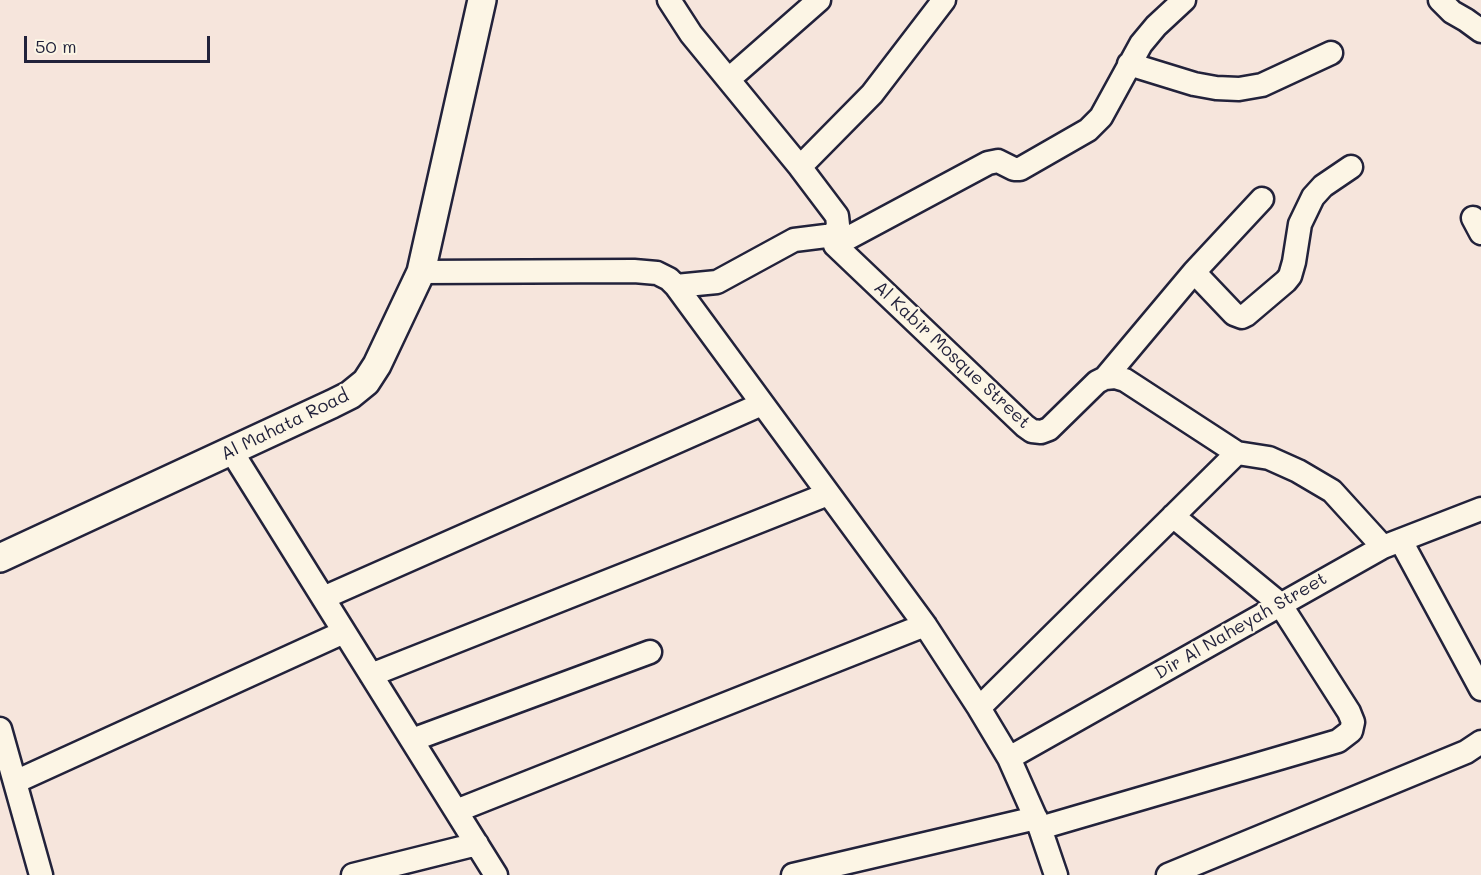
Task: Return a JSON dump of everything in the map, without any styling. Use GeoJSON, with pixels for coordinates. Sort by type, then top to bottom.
{"type":"FeatureCollection","features":[{"type":"Feature","properties":{"kind":"street","name":"Al Mahata Road"},"geometry":{"type":"LineString","coordinates":[[0,558],[232,452],[350,395],[366,382],[421,272],[482,0]]}},
{"type":"Feature","properties":{"kind":"street"},"geometry":{"type":"LineString","coordinates":[[669,0],[692,34],[837,216],[835,240]]}},
{"type":"Feature","properties":{"kind":"street"},"geometry":{"type":"LineString","coordinates":[[729,79],[819,0]]}},
{"type":"Feature","properties":{"kind":"street"},"geometry":{"type":"LineString","coordinates":[[800,167],[872,94],[944,0]]}},
{"type":"Feature","properties":{"kind":"street"},"geometry":{"type":"LineString","coordinates":[[676,286],[717,282],[794,240],[835,240],[993,161],[1020,169],[1073,140],[1101,117],[1129,64],[1156,26],[1184,0]]}},
{"type":"Feature","properties":{"kind":"street"},"geometry":{"type":"LineString","coordinates":[[1440,0],[1452,12],[1476,21]]}},
{"type":"Feature","properties":{"kind":"street"},"geometry":{"type":"LineString","coordinates":[[1129,64],[1194,84],[1239,89],[1262,85],[1331,53]]}},
{"type":"Feature","properties":{"kind":"street"},"geometry":{"type":"LineString","coordinates":[[1194,272],[1234,314],[1242,317],[1246,315],[1290,276],[1300,224],[1313,197],[1323,186],[1351,167]]}},
{"type":"Feature","properties":{"kind":"street"},"geometry":{"type":"LineString","coordinates":[[1106,378],[1194,272],[1262,199]]}},
{"type":"Feature","properties":{"kind":"street","name":"Al Kabir Mosque Street"},"geometry":{"type":"LineString","coordinates":[[835,240],[1032,431],[1041,432],[1049,429],[1097,382],[1106,378]]}},
{"type":"Feature","properties":{"kind":"street"},"geometry":{"type":"LineString","coordinates":[[421,272],[634,271],[657,273],[669,279],[925,625],[979,708],[1009,758],[1038,823],[1056,875]]}},
{"type":"Feature","properties":{"kind":"street"},"geometry":{"type":"LineString","coordinates":[[1106,378],[1115,377],[1125,380],[1237,453],[1269,458],[1298,471],[1332,491],[1392,544],[1481,689]]}},
{"type":"Feature","properties":{"kind":"street"},"geometry":{"type":"LineString","coordinates":[[323,598],[762,404]]}},
{"type":"Feature","properties":{"kind":"street"},"geometry":{"type":"LineString","coordinates":[[232,452],[496,875]]}},
{"type":"Feature","properties":{"kind":"street"},"geometry":{"type":"LineString","coordinates":[[979,708],[1237,453]]}},
{"type":"Feature","properties":{"kind":"street"},"geometry":{"type":"LineString","coordinates":[[371,675],[828,494]]}},
{"type":"Feature","properties":{"kind":"street","name":"Dir Al Naheyah Street"},"geometry":{"type":"LineString","coordinates":[[1009,758],[1280,604],[1392,544],[1481,509]]}},
{"type":"Feature","properties":{"kind":"street"},"geometry":{"type":"LineString","coordinates":[[793,875],[1038,823],[1338,741],[1345,737],[1351,730],[1353,722],[1349,712],[1280,604],[1173,516]]}},
{"type":"Feature","properties":{"kind":"street"},"geometry":{"type":"LineString","coordinates":[[456,811],[925,625]]}},
{"type":"Feature","properties":{"kind":"street"},"geometry":{"type":"LineString","coordinates":[[15,782],[344,632]]}},
{"type":"Feature","properties":{"kind":"street"},"geometry":{"type":"LineString","coordinates":[[412,740],[650,652]]}},
{"type":"Feature","properties":{"kind":"street"},"geometry":{"type":"LineString","coordinates":[[0,729],[41,875]]}},
{"type":"Feature","properties":{"kind":"street"},"geometry":{"type":"LineString","coordinates":[[1168,875],[1457,756],[1481,742]]}},
{"type":"Feature","properties":{"kind":"street"},"geometry":{"type":"LineString","coordinates":[[352,875],[477,844]]}}]}
